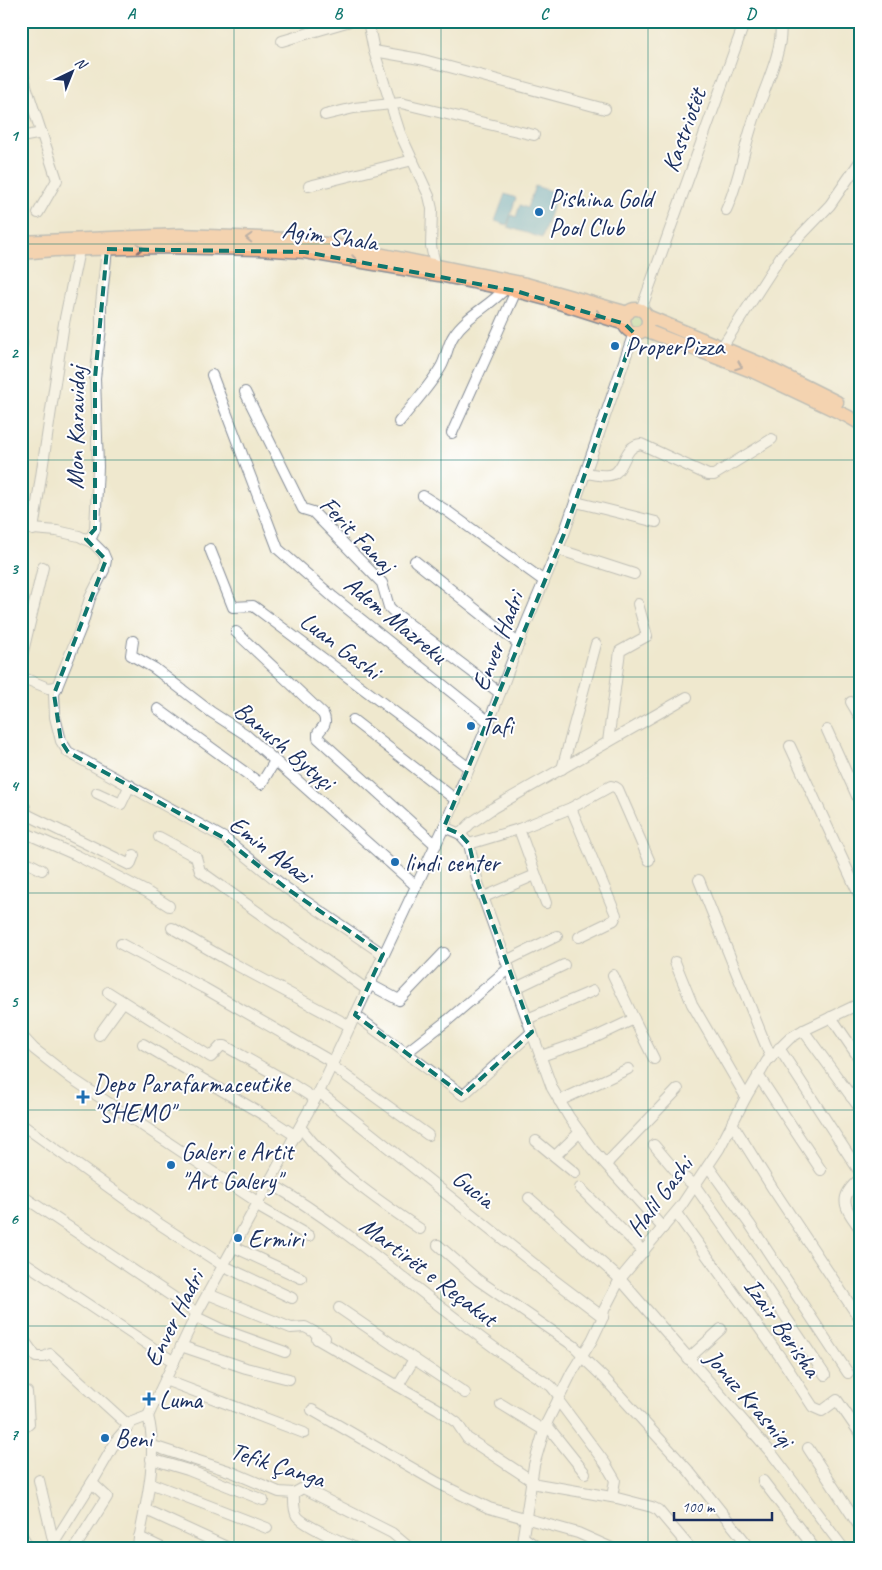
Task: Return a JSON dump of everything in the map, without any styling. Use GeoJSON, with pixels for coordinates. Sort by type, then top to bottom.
{"type":"FeatureCollection","features":[{"type":"Feature","properties":{"kind":"main road","name":"Agim Shala"},"geometry":{"type":"LineString","coordinates":[[21,242],[180,235],[288,240],[334,245],[435,264],[526,284],[754,372],[861,424]]}},
{"type":"Feature","properties":{"kind":"main road","name":"Agim Shala"},"geometry":{"type":"LineString","coordinates":[[21,253],[191,248],[305,252],[510,290],[633,325]]}},
{"type":"Feature","properties":{"kind":"main road","name":"Agim Shala"},"geometry":{"type":"LineString","coordinates":[[633,325],[633,309],[644,313]]}},
{"type":"Feature","properties":{"kind":"main road"},"geometry":{"type":"LineString","coordinates":[[633,325],[649,323],[644,313]]}},
{"type":"Feature","properties":{"kind":"main road"},"geometry":{"type":"LineString","coordinates":[[644,313],[759,363],[861,415]]}},
{"type":"Feature","properties":{"kind":"street"},"geometry":{"type":"LineString","coordinates":[[282,42],[350,21]]}},
{"type":"Feature","properties":{"kind":"street"},"geometry":{"type":"LineString","coordinates":[[368,21],[374,51],[400,133],[429,196],[432,209],[431,246],[435,264]]}},
{"type":"Feature","properties":{"kind":"street","name":"Kastriotët"},"geometry":{"type":"LineString","coordinates":[[644,313],[745,21]]}},
{"type":"Feature","properties":{"kind":"street"},"geometry":{"type":"LineString","coordinates":[[726,210],[744,157],[752,122],[778,52],[782,32],[780,23],[776,21]]}},
{"type":"Feature","properties":{"kind":"street"},"geometry":{"type":"LineString","coordinates":[[374,51],[420,59],[605,109]]}},
{"type":"Feature","properties":{"kind":"street"},"geometry":{"type":"LineString","coordinates":[[22,73],[58,180],[38,213]]}},
{"type":"Feature","properties":{"kind":"street"},"geometry":{"type":"LineString","coordinates":[[325,114],[401,102],[534,135]]}},
{"type":"Feature","properties":{"kind":"street"},"geometry":{"type":"LineString","coordinates":[[21,137],[42,133]]}},
{"type":"Feature","properties":{"kind":"street"},"geometry":{"type":"LineString","coordinates":[[309,186],[413,160]]}},
{"type":"Feature","properties":{"kind":"street"},"geometry":{"type":"LineString","coordinates":[[722,347],[781,256],[830,205],[861,160]]}},
{"type":"Feature","properties":{"kind":"street","name":"Mon Karavidaj"},"geometry":{"type":"LineString","coordinates":[[86,539],[92,536],[95,529],[98,467],[95,378],[107,249]]}},
{"type":"Feature","properties":{"kind":"street"},"geometry":{"type":"LineString","coordinates":[[33,530],[64,323],[80,250]]}},
{"type":"Feature","properties":{"kind":"street"},"geometry":{"type":"LineString","coordinates":[[399,422],[440,369],[446,357],[448,346],[464,323],[497,297],[510,290]]}},
{"type":"Feature","properties":{"kind":"street"},"geometry":{"type":"LineString","coordinates":[[452,433],[510,290]]}},
{"type":"Feature","properties":{"kind":"street","name":"Enver Hadri"},"geometry":{"type":"LineString","coordinates":[[148,1416],[196,1315],[317,1096],[444,828],[489,722],[576,502],[633,325]]}},
{"type":"Feature","properties":{"kind":"street","name":"Adem Mazreku"},"geometry":{"type":"LineString","coordinates":[[212,375],[278,549],[333,597],[489,722]]}},
{"type":"Feature","properties":{"kind":"street","name":"Ferit Fanaj"},"geometry":{"type":"LineString","coordinates":[[244,392],[303,509],[313,512],[382,583],[389,607],[396,614],[500,693]]}},
{"type":"Feature","properties":{"kind":"street"},"geometry":{"type":"LineString","coordinates":[[586,472],[610,475],[615,473],[629,450],[635,445],[641,444],[708,475],[714,475],[772,439]]}},
{"type":"Feature","properties":{"kind":"street"},"geometry":{"type":"LineString","coordinates":[[423,496],[447,511],[544,581]]}},
{"type":"Feature","properties":{"kind":"street"},"geometry":{"type":"LineString","coordinates":[[576,502],[656,522]]}},
{"type":"Feature","properties":{"kind":"street"},"geometry":{"type":"LineString","coordinates":[[21,528],[57,531],[86,539]]}},
{"type":"Feature","properties":{"kind":"street","name":"Emin Abazi"},"geometry":{"type":"LineString","coordinates":[[86,539],[103,553],[106,560],[104,570],[90,598],[82,625],[54,694],[55,717],[61,741],[68,752],[224,838],[286,888],[383,954]]}},
{"type":"Feature","properties":{"kind":"street","name":"Luan Gashi"},"geometry":{"type":"LineString","coordinates":[[210,548],[233,607],[252,606],[260,610],[469,768]]}},
{"type":"Feature","properties":{"kind":"street"},"geometry":{"type":"LineString","coordinates":[[557,549],[634,574]]}},
{"type":"Feature","properties":{"kind":"street"},"geometry":{"type":"LineString","coordinates":[[415,561],[519,644]]}},
{"type":"Feature","properties":{"kind":"street"},"geometry":{"type":"LineString","coordinates":[[21,660],[43,568]]}},
{"type":"Feature","properties":{"kind":"street"},"geometry":{"type":"LineString","coordinates":[[608,742],[620,651],[646,636],[638,604]]}},
{"type":"Feature","properties":{"kind":"street"},"geometry":{"type":"LineString","coordinates":[[236,632],[323,714],[326,724],[318,733],[318,738],[436,845]]}},
{"type":"Feature","properties":{"kind":"street","name":"Banush Bytyçi"},"geometry":{"type":"LineString","coordinates":[[133,641],[131,655],[154,668],[211,712],[245,734],[416,886]]}},
{"type":"Feature","properties":{"kind":"street"},"geometry":{"type":"LineString","coordinates":[[562,769],[596,644]]}},
{"type":"Feature","properties":{"kind":"street"},"geometry":{"type":"LineString","coordinates":[[21,677],[48,688],[57,687]]}},
{"type":"Feature","properties":{"kind":"street"},"geometry":{"type":"LineString","coordinates":[[460,834],[471,823],[493,808],[687,697]]}},
{"type":"Feature","properties":{"kind":"street"},"geometry":{"type":"LineString","coordinates":[[851,702],[861,719]]}},
{"type":"Feature","properties":{"kind":"street"},"geometry":{"type":"LineString","coordinates":[[158,709],[262,784],[276,761]]}},
{"type":"Feature","properties":{"kind":"street"},"geometry":{"type":"LineString","coordinates":[[353,720],[456,800]]}},
{"type":"Feature","properties":{"kind":"street"},"geometry":{"type":"LineString","coordinates":[[827,730],[861,805]]}},
{"type":"Feature","properties":{"kind":"street"},"geometry":{"type":"LineString","coordinates":[[790,746],[861,899]]}},
{"type":"Feature","properties":{"kind":"street"},"geometry":{"type":"LineString","coordinates":[[97,793],[121,804],[130,785]]}},
{"type":"Feature","properties":{"kind":"street"},"geometry":{"type":"LineString","coordinates":[[469,844],[519,829],[571,808],[611,786],[618,790],[649,860]]}},
{"type":"Feature","properties":{"kind":"street"},"geometry":{"type":"LineString","coordinates":[[21,804],[25,807],[26,814],[21,826]]}},
{"type":"Feature","properties":{"kind":"street"},"geometry":{"type":"LineString","coordinates":[[571,808],[616,916],[614,920],[579,937]]}},
{"type":"Feature","properties":{"kind":"street"},"geometry":{"type":"LineString","coordinates":[[26,814],[130,865],[134,855]]}},
{"type":"Feature","properties":{"kind":"street"},"geometry":{"type":"LineString","coordinates":[[444,828],[460,834],[469,844],[473,865],[507,965],[552,1088],[580,1132],[663,1228]]}},
{"type":"Feature","properties":{"kind":"street"},"geometry":{"type":"LineString","coordinates":[[519,829],[546,903]]}},
{"type":"Feature","properties":{"kind":"street"},"geometry":{"type":"LineString","coordinates":[[21,831],[76,855],[147,892],[169,906]]}},
{"type":"Feature","properties":{"kind":"street"},"geometry":{"type":"LineString","coordinates":[[159,837],[196,857],[200,872],[368,987],[399,1000],[444,953]]}},
{"type":"Feature","properties":{"kind":"street"},"geometry":{"type":"LineString","coordinates":[[21,859],[42,870]]}},
{"type":"Feature","properties":{"kind":"street"},"geometry":{"type":"LineString","coordinates":[[484,897],[533,876]]}},
{"type":"Feature","properties":{"kind":"street"},"geometry":{"type":"LineString","coordinates":[[699,880],[771,1058]]}},
{"type":"Feature","properties":{"kind":"street"},"geometry":{"type":"LineString","coordinates":[[172,928],[350,1026]]}},
{"type":"Feature","properties":{"kind":"street"},"geometry":{"type":"LineString","coordinates":[[407,1052],[448,1020],[507,965],[557,936]]}},
{"type":"Feature","properties":{"kind":"street"},"geometry":{"type":"LineString","coordinates":[[121,944],[212,992],[332,1064],[428,1134]]}},
{"type":"Feature","properties":{"kind":"street"},"geometry":{"type":"LineString","coordinates":[[675,962],[692,1004],[746,1097]]}},
{"type":"Feature","properties":{"kind":"street"},"geometry":{"type":"LineString","coordinates":[[516,988],[564,965]]}},
{"type":"Feature","properties":{"kind":"street"},"geometry":{"type":"LineString","coordinates":[[613,974],[654,1059]]}},
{"type":"Feature","properties":{"kind":"street"},"geometry":{"type":"LineString","coordinates":[[527,1019],[593,991]]}},
{"type":"Feature","properties":{"kind":"street"},"geometry":{"type":"LineString","coordinates":[[99,1035],[124,1002],[108,992]]}},
{"type":"Feature","properties":{"kind":"street","name":"Gucia"},"geometry":{"type":"LineString","coordinates":[[124,1002],[211,1058],[221,1046],[225,1046],[317,1096],[603,1317]]}},
{"type":"Feature","properties":{"kind":"street","name":"Halil Gashi"},"geometry":{"type":"LineString","coordinates":[[521,1549],[534,1465],[545,1428],[558,1398],[603,1317],[604,1310],[620,1279],[676,1213],[695,1186],[719,1149],[758,1075],[779,1048],[803,1030],[861,1003]]}},
{"type":"Feature","properties":{"kind":"street"},"geometry":{"type":"LineString","coordinates":[[355,1015],[463,1095],[532,1032]]}},
{"type":"Feature","properties":{"kind":"street"},"geometry":{"type":"LineString","coordinates":[[831,1017],[861,1061]]}},
{"type":"Feature","properties":{"kind":"street"},"geometry":{"type":"LineString","coordinates":[[541,1056],[596,1036],[634,1019]]}},
{"type":"Feature","properties":{"kind":"street"},"geometry":{"type":"LineString","coordinates":[[803,1030],[861,1110]]}},
{"type":"Feature","properties":{"kind":"street"},"geometry":{"type":"LineString","coordinates":[[21,1034],[34,1049],[71,1078],[258,1205],[309,1236]]}},
{"type":"Feature","properties":{"kind":"street"},"geometry":{"type":"LineString","coordinates":[[143,1044],[262,1114],[308,1137],[364,1189],[420,1229]]}},
{"type":"Feature","properties":{"kind":"street"},"geometry":{"type":"LineString","coordinates":[[779,1048],[861,1174]]}},
{"type":"Feature","properties":{"kind":"street"},"geometry":{"type":"LineString","coordinates":[[560,1101],[628,1069]]}},
{"type":"Feature","properties":{"kind":"street"},"geometry":{"type":"LineString","coordinates":[[758,1075],[821,1170]]}},
{"type":"Feature","properties":{"kind":"street"},"geometry":{"type":"LineString","coordinates":[[851,1097],[861,1084]]}},
{"type":"Feature","properties":{"kind":"street"},"geometry":{"type":"LineString","coordinates":[[606,1164],[678,1089]]}},
{"type":"Feature","properties":{"kind":"street"},"geometry":{"type":"LineString","coordinates":[[732,1123],[773,1189],[861,1321]]}},
{"type":"Feature","properties":{"kind":"street"},"geometry":{"type":"LineString","coordinates":[[21,1124],[161,1225],[224,1266]]}},
{"type":"Feature","properties":{"kind":"street"},"geometry":{"type":"LineString","coordinates":[[554,1156],[580,1132]]}},
{"type":"Feature","properties":{"kind":"street"},"geometry":{"type":"LineString","coordinates":[[536,1141],[576,1173]]}},
{"type":"Feature","properties":{"kind":"street"},"geometry":{"type":"LineString","coordinates":[[654,1145],[675,1170],[695,1186],[825,1376]]}},
{"type":"Feature","properties":{"kind":"street"},"geometry":{"type":"LineString","coordinates":[[708,1166],[747,1219],[848,1373]]}},
{"type":"Feature","properties":{"kind":"street"},"geometry":{"type":"LineString","coordinates":[[861,1178],[851,1186],[846,1198],[846,1209],[861,1230]]}},
{"type":"Feature","properties":{"kind":"street","name":"Martirët e Reçakut"},"geometry":{"type":"LineString","coordinates":[[270,1183],[309,1208],[476,1333],[551,1386],[615,1480],[612,1496]]}},
{"type":"Feature","properties":{"kind":"street"},"geometry":{"type":"LineString","coordinates":[[580,1188],[644,1252]]}},
{"type":"Feature","properties":{"kind":"street"},"geometry":{"type":"LineString","coordinates":[[21,1194],[196,1315],[222,1329],[285,1352]]}},
{"type":"Feature","properties":{"kind":"street","name":"Jonuz Krasniqi"},"geometry":{"type":"LineString","coordinates":[[529,1198],[620,1279],[773,1455],[844,1549]]}},
{"type":"Feature","properties":{"kind":"street","name":"Izair Berisha"},"geometry":{"type":"LineString","coordinates":[[676,1213],[781,1358],[813,1407],[822,1411],[837,1400],[861,1435]]}},
{"type":"Feature","properties":{"kind":"street"},"geometry":{"type":"LineString","coordinates":[[438,1245],[478,1280],[574,1346],[688,1470],[751,1549]]}},
{"type":"Feature","properties":{"kind":"street"},"geometry":{"type":"LineString","coordinates":[[234,1247],[302,1278]]}},
{"type":"Feature","properties":{"kind":"street"},"geometry":{"type":"LineString","coordinates":[[21,1260],[174,1362]]}},
{"type":"Feature","properties":{"kind":"street","name":"Enver Hadri"},"geometry":{"type":"LineString","coordinates":[[224,1266],[292,1298]]}},
{"type":"Feature","properties":{"kind":"street"},"geometry":{"type":"LineString","coordinates":[[208,1294],[291,1328],[305,1327],[361,1358]]}},
{"type":"Feature","properties":{"kind":"street"},"geometry":{"type":"LineString","coordinates":[[339,1308],[465,1394]]}},
{"type":"Feature","properties":{"kind":"street"},"geometry":{"type":"LineString","coordinates":[[688,1359],[721,1329]]}},
{"type":"Feature","properties":{"kind":"street"},"geometry":{"type":"LineString","coordinates":[[21,1336],[36,1357],[44,1357],[50,1354],[128,1425]]}},
{"type":"Feature","properties":{"kind":"street"},"geometry":{"type":"LineString","coordinates":[[317,1339],[438,1409],[457,1423],[467,1438],[537,1484],[612,1496],[652,1507],[658,1510],[691,1549]]}},
{"type":"Feature","properties":{"kind":"street"},"geometry":{"type":"LineString","coordinates":[[181,1346],[246,1368],[289,1379]]}},
{"type":"Feature","properties":{"kind":"street"},"geometry":{"type":"LineString","coordinates":[[398,1386],[414,1359]]}},
{"type":"Feature","properties":{"kind":"street"},"geometry":{"type":"LineString","coordinates":[[164,1380],[304,1433]]}},
{"type":"Feature","properties":{"kind":"street"},"geometry":{"type":"LineString","coordinates":[[21,1430],[29,1424],[27,1392]]}},
{"type":"Feature","properties":{"kind":"street"},"geometry":{"type":"LineString","coordinates":[[501,1404],[545,1428],[585,1473]]}},
{"type":"Feature","properties":{"kind":"street"},"geometry":{"type":"LineString","coordinates":[[312,1410],[438,1483],[489,1508],[578,1533],[614,1549]]}},
{"type":"Feature","properties":{"kind":"street"},"geometry":{"type":"LineString","coordinates":[[52,1546],[118,1438],[128,1425],[137,1418],[148,1416],[152,1431],[152,1459],[150,1483],[137,1549]]}},
{"type":"Feature","properties":{"kind":"street","name":"Tefik Çanga"},"geometry":{"type":"LineString","coordinates":[[153,1446],[232,1472],[280,1492],[294,1493],[303,1488],[392,1533],[411,1549]]}},
{"type":"Feature","properties":{"kind":"street"},"geometry":{"type":"LineString","coordinates":[[808,1448],[861,1529]]}},
{"type":"Feature","properties":{"kind":"street"},"geometry":{"type":"LineString","coordinates":[[152,1459],[188,1470],[263,1500]]}},
{"type":"Feature","properties":{"kind":"street"},"geometry":{"type":"LineString","coordinates":[[39,1480],[52,1546]]}},
{"type":"Feature","properties":{"kind":"street"},"geometry":{"type":"LineString","coordinates":[[763,1482],[815,1549]]}},
{"type":"Feature","properties":{"kind":"street"},"geometry":{"type":"LineString","coordinates":[[74,1549],[107,1497],[92,1483]]}},
{"type":"Feature","properties":{"kind":"street"},"geometry":{"type":"LineString","coordinates":[[150,1483],[267,1528]]}},
{"type":"Feature","properties":{"kind":"street"},"geometry":{"type":"LineString","coordinates":[[294,1493],[294,1506],[298,1518],[337,1545],[358,1549]]}},
{"type":"Feature","properties":{"kind":"street"},"geometry":{"type":"LineString","coordinates":[[144,1510],[231,1549]]}},
{"type":"Feature","properties":{"kind":"street"},"geometry":{"type":"LineString","coordinates":[[21,1534],[30,1549]]}},
{"type":"Feature","properties":{"kind":"street"},"geometry":{"type":"LineString","coordinates":[[139,1537],[164,1549]]}},
{"type":"Feature","properties":{"kind":"street"},"geometry":{"type":"LineString","coordinates":[[522,1537],[540,1549]]}},
{"type":"Feature","properties":{"kind":"highlighted area"},"geometry":{"type":"Polygon","coordinates":[[[107,249],[305,252],[516,291],[625,324],[634,333],[564,534],[444,827],[460,834],[469,844],[478,883],[532,1032],[463,1095],[355,1015],[383,954],[286,888],[224,838],[68,752],[61,741],[54,694],[106,560],[86,539],[95,529],[95,378],[107,249]]]}},
{"type":"Feature","properties":{"kind":"green space"},"geometry":{"type":"Polygon","coordinates":[[[636,312],[642,315],[645,321],[642,327],[636,330],[630,327],[627,321],[630,315],[636,312]]]}},
{"type":"Feature","properties":{"kind":"water","name":"Pishina Gold Pool Club"},"geometry":{"type":"Polygon","coordinates":[[[535,186],[557,193],[542,238],[508,227],[511,215],[516,217],[520,205],[527,208],[535,186]]]}},
{"type":"Feature","properties":{"kind":"water"},"geometry":{"type":"Polygon","coordinates":[[[505,194],[516,198],[507,225],[495,221],[505,194]]]}},
{"type":"Feature","properties":{"kind":"place","name":"Pishina Gold Pool Club"},"geometry":{"type":"Point","coordinates":[539,212]}},
{"type":"Feature","properties":{"kind":"place","name":"ProperPizza"},"geometry":{"type":"Point","coordinates":[615,346]}},
{"type":"Feature","properties":{"kind":"place","name":"Tafi"},"geometry":{"type":"Point","coordinates":[471,726]}},
{"type":"Feature","properties":{"kind":"place","name":"lindi center"},"geometry":{"type":"Point","coordinates":[395,862]}},
{"type":"Feature","properties":{"kind":"place","name":"Depo Parafarmaceutike \"SHEMO\""},"geometry":{"type":"Point","coordinates":[83,1097]}},
{"type":"Feature","properties":{"kind":"place","name":"Galeri e Artit \"Art Galery\""},"geometry":{"type":"Point","coordinates":[171,1165]}},
{"type":"Feature","properties":{"kind":"place","name":"Ermiri"},"geometry":{"type":"Point","coordinates":[238,1238]}},
{"type":"Feature","properties":{"kind":"place","name":"Luma"},"geometry":{"type":"Point","coordinates":[149,1399]}},
{"type":"Feature","properties":{"kind":"place","name":"Beni"},"geometry":{"type":"Point","coordinates":[105,1438]}}]}
